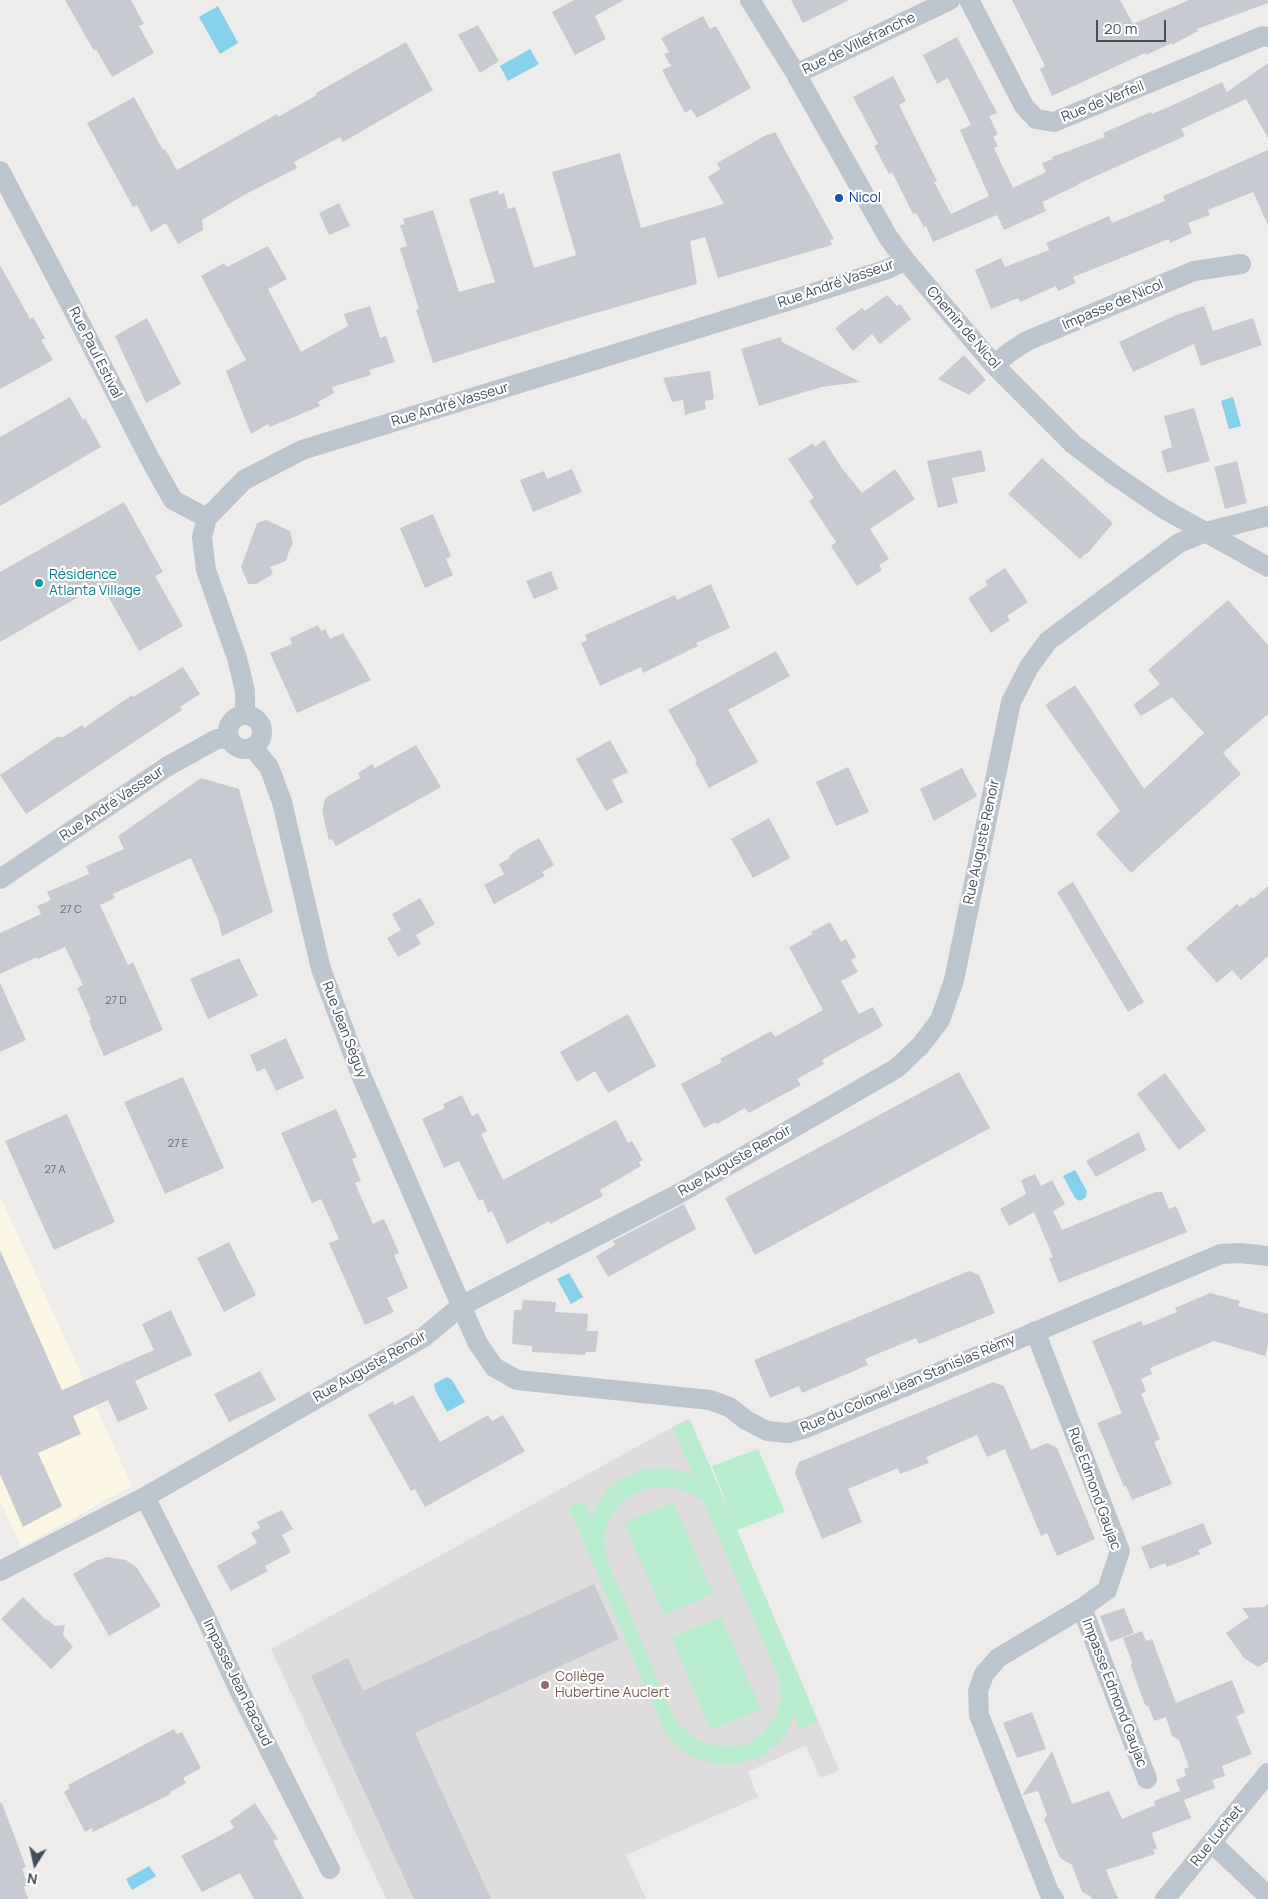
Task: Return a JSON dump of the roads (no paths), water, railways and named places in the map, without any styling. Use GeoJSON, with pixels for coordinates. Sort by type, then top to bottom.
{"type":"FeatureCollection","features":[{"type":"Feature","properties":{"kind":"street","name":"Chemin de Nicol"},"geometry":{"type":"LineString","coordinates":[[750,0],[796,74],[888,237],[904,260],[994,365],[1073,444],[1114,475],[1159,506],[1268,568]]}},
{"type":"Feature","properties":{"kind":"street","name":"Rue de Villefranche"},"geometry":{"type":"LineString","coordinates":[[796,74],[950,0]]}},
{"type":"Feature","properties":{"kind":"street","name":"Rue de Verfeil"},"geometry":{"type":"LineString","coordinates":[[969,0],[1024,106],[1036,119],[1054,122],[1264,36],[1268,37]]}},
{"type":"Feature","properties":{"kind":"street","name":"Rue Paul Estival"},"geometry":{"type":"LineString","coordinates":[[0,171],[150,461],[173,500],[208,518]]}},
{"type":"Feature","properties":{"kind":"street","name":"Rue André Vasseur"},"geometry":{"type":"LineString","coordinates":[[208,518],[244,480],[302,450],[798,298],[888,269],[904,260]]}},
{"type":"Feature","properties":{"kind":"street","name":"Impasse de Nicol"},"geometry":{"type":"LineString","coordinates":[[994,365],[1027,341],[1194,272],[1241,264]]}},
{"type":"Feature","properties":{"kind":"street","name":"Rue Auguste Renoir"},"geometry":{"type":"LineString","coordinates":[[0,1571],[145,1497],[424,1337],[461,1306],[680,1193],[897,1068],[921,1045],[940,1020],[954,980],[1011,702],[1029,668],[1048,642],[1179,543],[1206,532],[1268,516]]}},
{"type":"Feature","properties":{"kind":"street"},"geometry":{"type":"LineString","coordinates":[[208,518],[202,537],[206,570],[237,658],[245,691],[245,715]]}},
{"type":"Feature","properties":{"kind":"street"},"geometry":{"type":"LineString","coordinates":[[245,715],[256,719],[262,729],[261,740],[253,748],[241,750],[232,743],[228,733],[231,722],[235,718],[245,715]]}},
{"type":"Feature","properties":{"kind":"street","name":"Rue André Vasseur"},"geometry":{"type":"LineString","coordinates":[[0,879],[168,766],[217,739],[229,738]]}},
{"type":"Feature","properties":{"kind":"street","name":"Rue Jean Séguy"},"geometry":{"type":"LineString","coordinates":[[253,748],[269,767],[282,802],[304,901],[324,978],[361,1075],[461,1306]]}},
{"type":"Feature","properties":{"kind":"street","name":"Rue du Colonel Jean Stanislas Rémy"},"geometry":{"type":"LineString","coordinates":[[461,1306],[477,1342],[494,1367],[517,1380],[540,1384],[710,1400],[729,1407],[746,1420],[766,1430],[788,1433],[806,1428],[1221,1254],[1240,1253],[1268,1256]]}},
{"type":"Feature","properties":{"kind":"street","name":"Rue Edmond Gaujac"},"geometry":{"type":"LineString","coordinates":[[1035,1331],[1120,1551],[1107,1590],[1082,1608],[998,1658],[984,1674],[978,1691],[979,1715],[1049,1892],[1054,1899]]}},
{"type":"Feature","properties":{"kind":"street","name":"Impasse Jean Racaud"},"geometry":{"type":"LineString","coordinates":[[145,1497],[205,1616],[240,1692],[330,1869]]}},
{"type":"Feature","properties":{"kind":"street","name":"Impasse Edmond Gaujac"},"geometry":{"type":"LineString","coordinates":[[1082,1608],[1147,1779]]}},
{"type":"Feature","properties":{"kind":"street","name":"Rue Luchet"},"geometry":{"type":"LineString","coordinates":[[1165,1899],[1268,1773]]}},
{"type":"Feature","properties":{"kind":"street"},"geometry":{"type":"LineString","coordinates":[[1212,1843],[1268,1898]]}},
{"type":"Feature","properties":{"kind":"water"},"geometry":{"type":"Polygon","coordinates":[[[218,6],[238,43],[220,54],[199,17],[218,6]]]}},
{"type":"Feature","properties":{"kind":"water"},"geometry":{"type":"Polygon","coordinates":[[[530,49],[539,64],[508,81],[500,66],[530,49]]]}},
{"type":"Feature","properties":{"kind":"water"},"geometry":{"type":"Polygon","coordinates":[[[1233,397],[1241,426],[1229,429],[1221,401],[1233,397]]]}},
{"type":"Feature","properties":{"kind":"water"},"geometry":{"type":"Polygon","coordinates":[[[1075,1170],[1087,1191],[1086,1197],[1080,1201],[1075,1198],[1063,1176],[1075,1170]]]}},
{"type":"Feature","properties":{"kind":"water"},"geometry":{"type":"Polygon","coordinates":[[[569,1273],[583,1297],[571,1304],[557,1279],[569,1273]]]}},
{"type":"Feature","properties":{"kind":"water"},"geometry":{"type":"Polygon","coordinates":[[[447,1377],[452,1380],[465,1402],[447,1412],[435,1390],[434,1384],[447,1377]]]}},
{"type":"Feature","properties":{"kind":"water"},"geometry":{"type":"Polygon","coordinates":[[[149,1866],[156,1876],[132,1890],[126,1879],[149,1866]]]}},
{"type":"Feature","properties":{"kind":"place","name":"Nicol"},"geometry":{"type":"Point","coordinates":[839,198]}},
{"type":"Feature","properties":{"kind":"place","name":"Résidence Atlanta Village"},"geometry":{"type":"Point","coordinates":[39,583]}},
{"type":"Feature","properties":{"kind":"place","name":"Collège Hubertine Auclert"},"geometry":{"type":"Point","coordinates":[545,1685]}}]}
